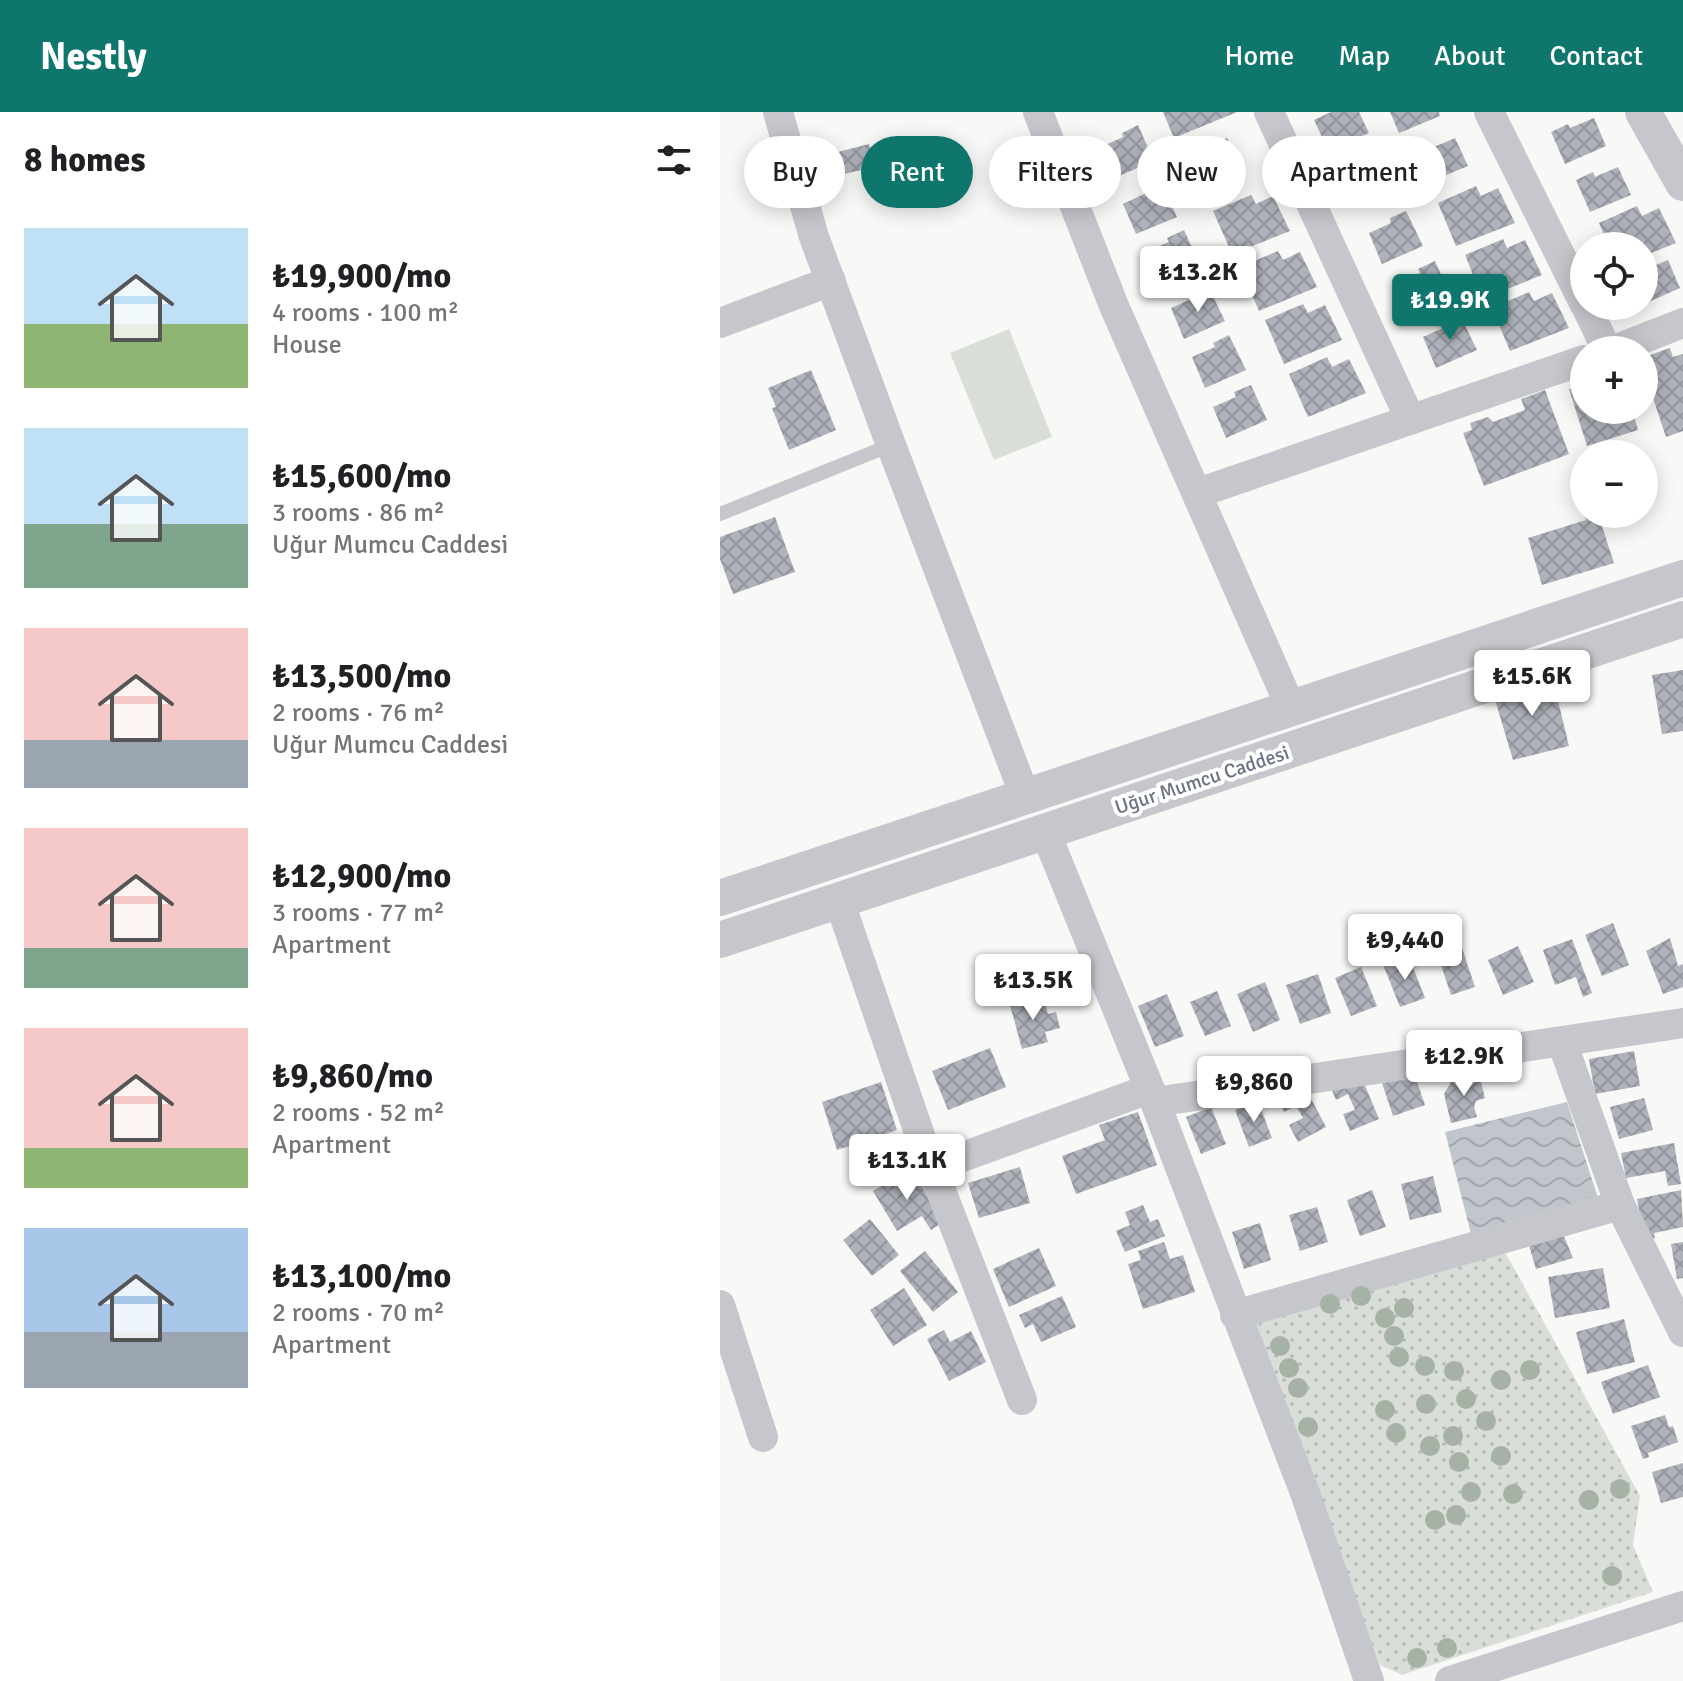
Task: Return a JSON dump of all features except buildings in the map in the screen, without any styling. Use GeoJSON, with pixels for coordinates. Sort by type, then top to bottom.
{"type":"FeatureCollection","features":[{"type":"Feature","properties":{"kind":"street"},"geometry":{"type":"LineString","coordinates":[[778,112],[814,237],[1025,796]]}},
{"type":"Feature","properties":{"kind":"street"},"geometry":{"type":"LineString","coordinates":[[1038,112],[1114,306],[1291,708]]}},
{"type":"Feature","properties":{"kind":"street"},"geometry":{"type":"LineString","coordinates":[[1269,112],[1410,419]]}},
{"type":"Feature","properties":{"kind":"street"},"geometry":{"type":"LineString","coordinates":[[1489,112],[1570,274]]}},
{"type":"Feature","properties":{"kind":"street"},"geometry":{"type":"LineString","coordinates":[[1643,112],[1683,183]]}},
{"type":"Feature","properties":{"kind":"street"},"geometry":{"type":"LineString","coordinates":[[720,323],[831,281]]}},
{"type":"Feature","properties":{"kind":"street"},"geometry":{"type":"LineString","coordinates":[[1650,336],[1683,323]]}},
{"type":"Feature","properties":{"kind":"street"},"geometry":{"type":"LineString","coordinates":[[1198,493],[1570,365]]}},
{"type":"Feature","properties":{"kind":"street","name":"Uğur Mumcu Caddesi"},"geometry":{"type":"LineString","coordinates":[[720,898],[1683,578]]}},
{"type":"Feature","properties":{"kind":"street","name":"Uğur Mumcu Caddesi"},"geometry":{"type":"LineString","coordinates":[[720,940],[1683,619]]}},
{"type":"Feature","properties":{"kind":"street"},"geometry":{"type":"LineString","coordinates":[[1045,831],[1152,1096],[1305,1493],[1369,1681]]}},
{"type":"Feature","properties":{"kind":"street"},"geometry":{"type":"LineString","coordinates":[[839,900],[932,1168],[1022,1400]]}},
{"type":"Feature","properties":{"kind":"street"},"geometry":{"type":"LineString","coordinates":[[932,1168],[1152,1096],[1683,1023]]}},
{"type":"Feature","properties":{"kind":"street"},"geometry":{"type":"LineString","coordinates":[[1562,1042],[1620,1205],[1683,1332]]}},
{"type":"Feature","properties":{"kind":"street"},"geometry":{"type":"LineString","coordinates":[[1235,1315],[1620,1205]]}},
{"type":"Feature","properties":{"kind":"street"},"geometry":{"type":"LineString","coordinates":[[720,1305],[763,1437]]}},
{"type":"Feature","properties":{"kind":"street"},"geometry":{"type":"LineString","coordinates":[[1450,1681],[1683,1606]]}},
{"type":"Feature","properties":{"kind":"lane"},"geometry":{"type":"LineString","coordinates":[[720,514],[891,445]]}},
{"type":"Feature","properties":{"kind":"shaded area"},"geometry":{"type":"Polygon","coordinates":[[[1009,329],[1052,437],[994,460],[950,353],[1009,329]]]}},
{"type":"Feature","properties":{"kind":"shaded area"},"geometry":{"type":"Polygon","coordinates":[[[1504,1250],[1640,1496],[1633,1545],[1653,1592],[1402,1675],[1380,1665],[1254,1323],[1504,1250]]]}},
{"type":"Feature","properties":{"kind":"water"},"geometry":{"type":"Polygon","coordinates":[[[1567,1102],[1598,1198],[1471,1234],[1445,1132],[1567,1102]]]}}]}
